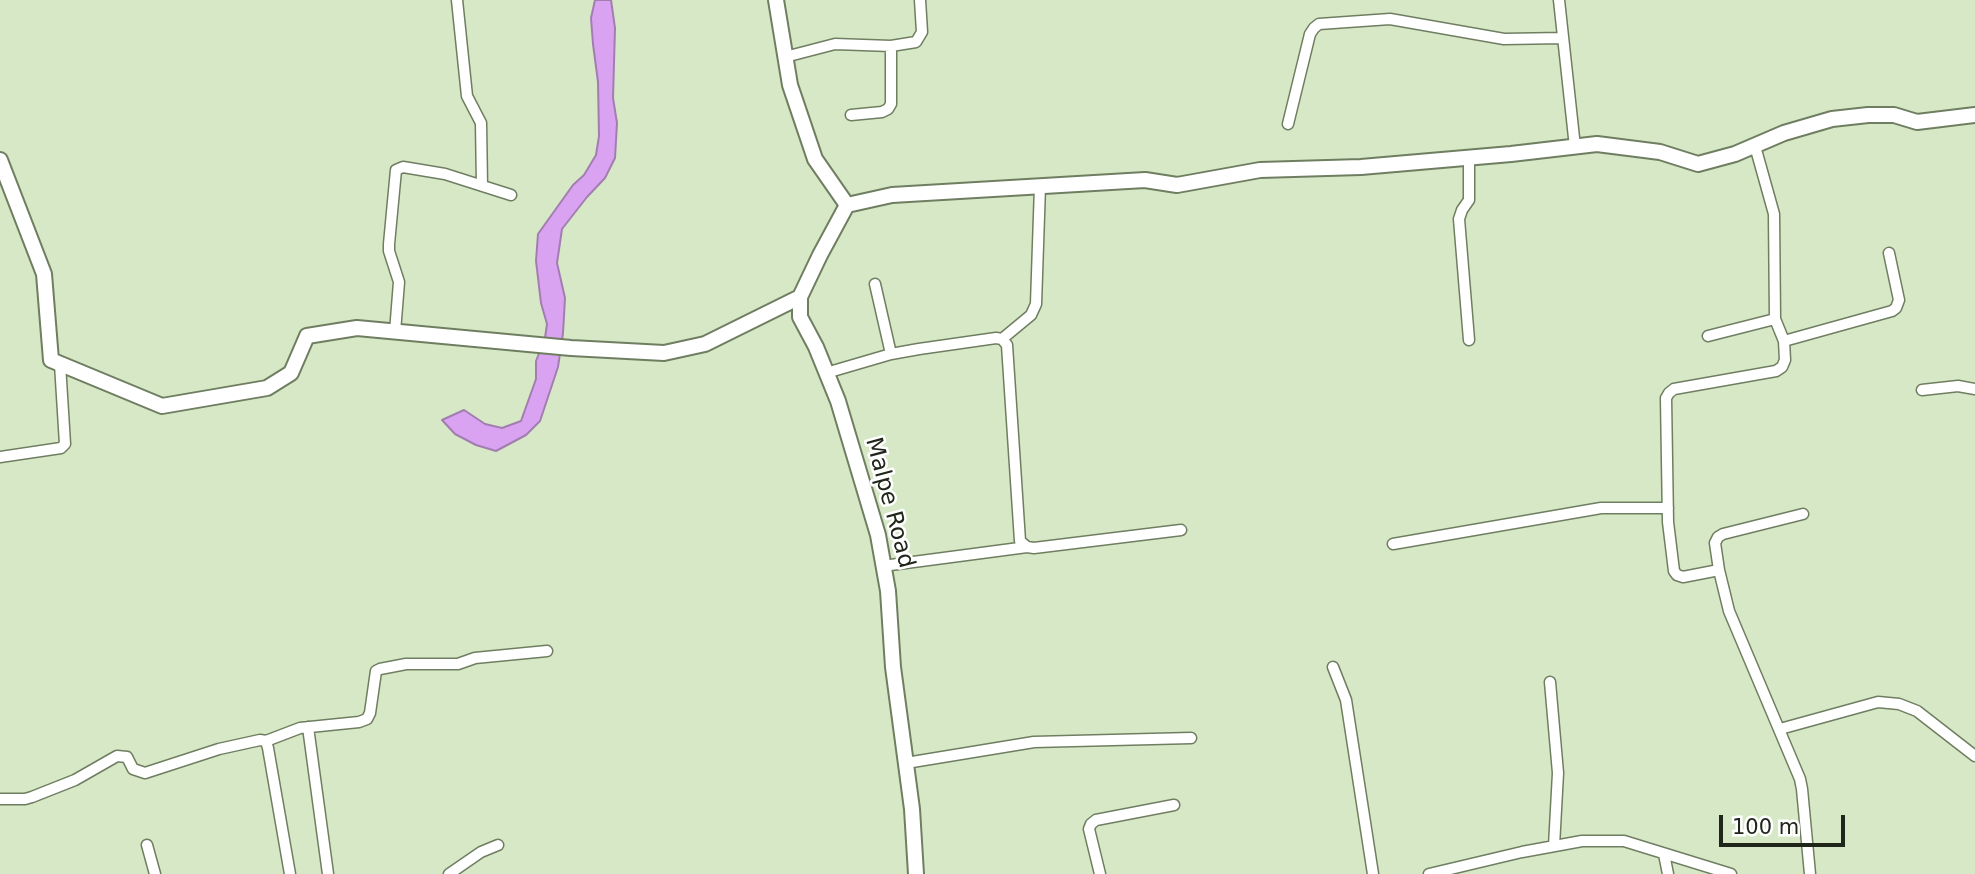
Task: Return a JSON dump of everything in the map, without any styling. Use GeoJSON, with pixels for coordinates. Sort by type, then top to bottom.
{"type":"FeatureCollection","features":[{"type":"Feature","properties":{"kind":"street"},"geometry":{"type":"LineString","coordinates":[[457,0],[467,96],[481,123],[482,186]]}},
{"type":"Feature","properties":{"kind":"street"},"geometry":{"type":"LineString","coordinates":[[776,0],[790,85],[815,159],[847,205]]}},
{"type":"Feature","properties":{"kind":"street"},"geometry":{"type":"LineString","coordinates":[[785,57],[835,44],[891,46],[916,42],[922,32],[920,0]]}},
{"type":"Feature","properties":{"kind":"street"},"geometry":{"type":"LineString","coordinates":[[1559,0],[1574,147]]}},
{"type":"Feature","properties":{"kind":"street"},"geometry":{"type":"LineString","coordinates":[[1288,124],[1310,34],[1319,24],[1390,19],[1504,39],[1563,38]]}},
{"type":"Feature","properties":{"kind":"street"},"geometry":{"type":"LineString","coordinates":[[851,115],[882,112],[891,104],[891,46]]}},
{"type":"Feature","properties":{"kind":"street"},"geometry":{"type":"LineString","coordinates":[[0,160],[44,274],[51,360],[162,406],[267,388],[291,373],[307,336],[357,328],[571,348],[664,353],[705,344],[800,297],[847,205],[892,195],[1144,180],[1177,185],[1260,170],[1361,167],[1597,144],[1660,152],[1699,164],[1832,119],[1894,115],[1917,122],[1975,115]]}},
{"type":"Feature","properties":{"kind":"street"},"geometry":{"type":"LineString","coordinates":[[1719,570],[1683,577],[1674,571],[1668,508],[1666,398],[1674,389],[1776,371],[1782,367],[1784,341],[1775,319],[1774,214],[1755,146]]}},
{"type":"Feature","properties":{"kind":"street"},"geometry":{"type":"LineString","coordinates":[[1469,158],[1469,200],[1459,219],[1469,340]]}},
{"type":"Feature","properties":{"kind":"street"},"geometry":{"type":"LineString","coordinates":[[395,332],[399,282],[389,244],[396,170],[403,167],[445,174],[511,195]]}},
{"type":"Feature","properties":{"kind":"street"},"geometry":{"type":"LineString","coordinates":[[1002,340],[1031,315],[1036,304],[1040,186]]}},
{"type":"Feature","properties":{"kind":"street"},"geometry":{"type":"LineString","coordinates":[[1784,341],[1892,312],[1899,300],[1889,253]]}},
{"type":"Feature","properties":{"kind":"street"},"geometry":{"type":"LineString","coordinates":[[874,284],[891,355]]}},
{"type":"Feature","properties":{"kind":"street","name":"Malpe Road"},"geometry":{"type":"LineString","coordinates":[[800,297],[800,317],[816,347],[838,401],[878,535],[888,591],[893,667],[912,809],[916,874]]}},
{"type":"Feature","properties":{"kind":"street"},"geometry":{"type":"LineString","coordinates":[[1708,336],[1775,319]]}},
{"type":"Feature","properties":{"kind":"street"},"geometry":{"type":"LineString","coordinates":[[826,373],[891,355],[996,338],[1002,340],[1007,345],[1020,541],[1027,547]]}},
{"type":"Feature","properties":{"kind":"street"},"geometry":{"type":"LineString","coordinates":[[0,457],[61,448],[65,444],[60,364]]}},
{"type":"Feature","properties":{"kind":"street"},"geometry":{"type":"LineString","coordinates":[[1922,390],[1958,386],[1975,389]]}},
{"type":"Feature","properties":{"kind":"street"},"geometry":{"type":"LineString","coordinates":[[1393,544],[1601,508],[1668,508]]}},
{"type":"Feature","properties":{"kind":"street"},"geometry":{"type":"LineString","coordinates":[[1802,514],[1723,534],[1714,543],[1729,611],[1780,729],[1802,789],[1810,874]]}},
{"type":"Feature","properties":{"kind":"street"},"geometry":{"type":"LineString","coordinates":[[883,566],[1181,530]]}},
{"type":"Feature","properties":{"kind":"street"},"geometry":{"type":"LineString","coordinates":[[0,799],[32,797],[75,780],[117,756],[127,757],[133,769],[145,773],[219,749],[266,741],[308,727],[359,722],[367,719],[370,713],[376,671],[380,668],[405,664],[458,664],[478,658],[547,651]]}},
{"type":"Feature","properties":{"kind":"street"},"geometry":{"type":"LineString","coordinates":[[1333,667],[1346,700],[1373,874]]}},
{"type":"Feature","properties":{"kind":"street"},"geometry":{"type":"LineString","coordinates":[[1550,682],[1559,773],[1554,846]]}},
{"type":"Feature","properties":{"kind":"street"},"geometry":{"type":"LineString","coordinates":[[1780,729],[1878,702],[1899,704],[1917,711],[1975,756]]}},
{"type":"Feature","properties":{"kind":"street"},"geometry":{"type":"LineString","coordinates":[[308,727],[328,874]]}},
{"type":"Feature","properties":{"kind":"street"},"geometry":{"type":"LineString","coordinates":[[906,763],[1034,742],[1191,738]]}},
{"type":"Feature","properties":{"kind":"street"},"geometry":{"type":"LineString","coordinates":[[266,741],[290,874]]}},
{"type":"Feature","properties":{"kind":"street"},"geometry":{"type":"LineString","coordinates":[[1100,874],[1088,829],[1091,824],[1096,820],[1174,805]]}},
{"type":"Feature","properties":{"kind":"street"},"geometry":{"type":"LineString","coordinates":[[1429,874],[1582,841],[1624,841],[1731,874]]}},
{"type":"Feature","properties":{"kind":"street"},"geometry":{"type":"LineString","coordinates":[[147,845],[155,874]]}},
{"type":"Feature","properties":{"kind":"street"},"geometry":{"type":"LineString","coordinates":[[449,874],[481,852],[498,845]]}},
{"type":"Feature","properties":{"kind":"street"},"geometry":{"type":"LineString","coordinates":[[1664,854],[1668,874]]}},
{"type":"Feature","properties":{"kind":"shaded area"},"geometry":{"type":"Polygon","coordinates":[[[595,0],[611,0],[615,28],[615,158],[605,178],[562,229],[557,263],[565,298],[563,333],[558,367],[540,421],[526,435],[496,451],[476,445],[455,434],[442,420],[464,410],[485,424],[502,428],[521,421],[536,379],[536,361],[547,324],[541,303],[536,261],[538,234],[573,185],[584,175],[596,155],[599,136],[598,82],[591,18],[595,0]]]}}]}
